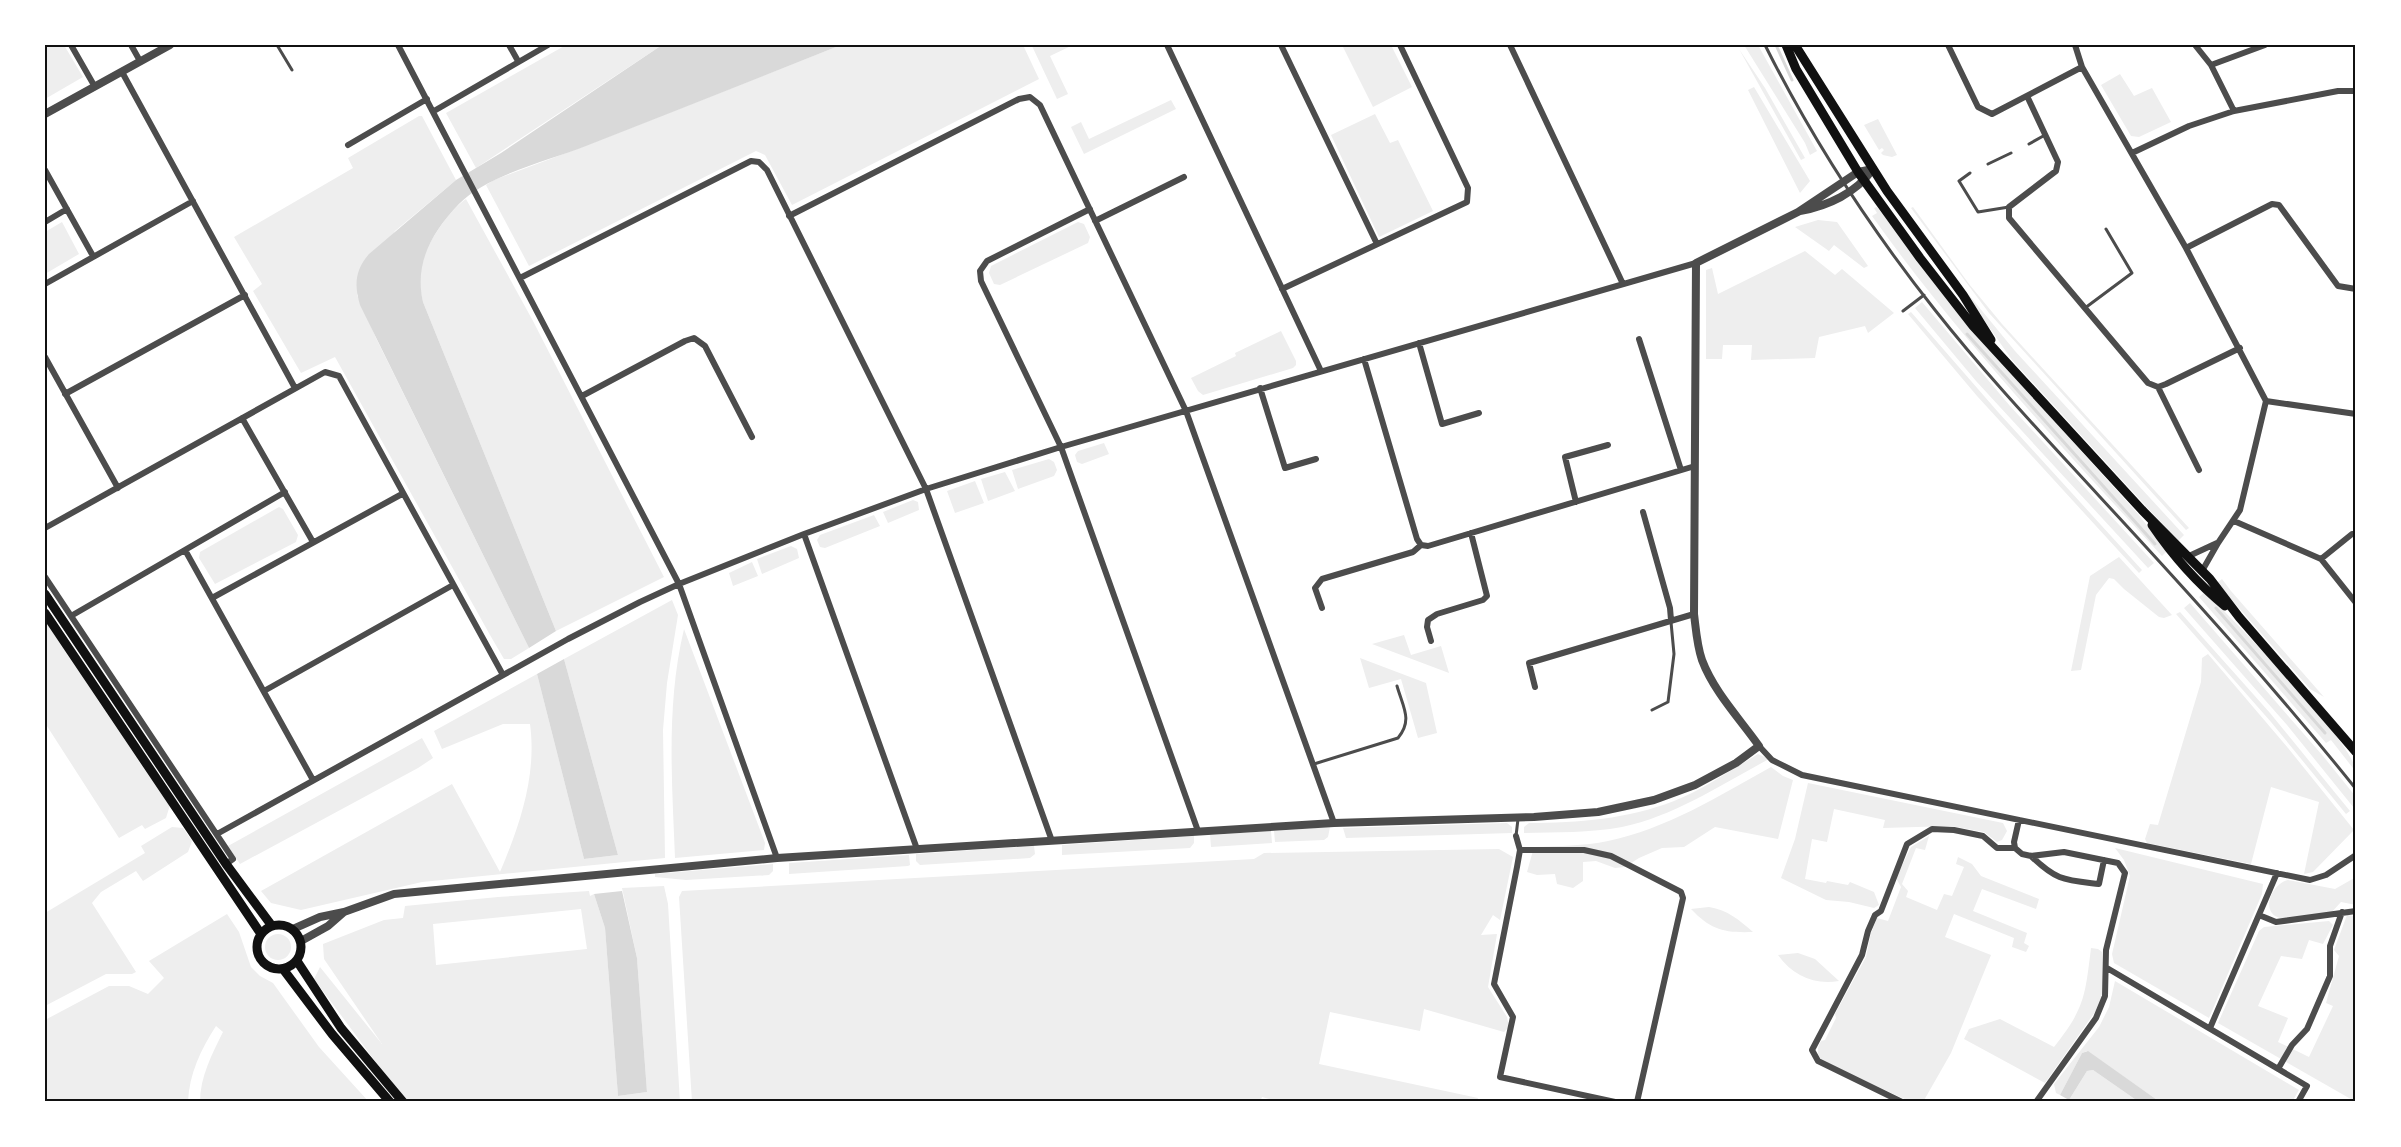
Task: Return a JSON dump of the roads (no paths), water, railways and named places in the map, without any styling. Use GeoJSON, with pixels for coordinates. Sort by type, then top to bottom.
{"type":"FeatureCollection","features":[{"type":"Feature","properties":{"kind":"main road"},"geometry":{"type":"LineString","coordinates":[[1786,45],[1796,69],[1858,172],[1947,294],[1973,326],[2142,510],[2202,571],[2353,748],[2356,759]]}},
{"type":"Feature","properties":{"kind":"main road"},"geometry":{"type":"LineString","coordinates":[[1795,45],[1873,169],[1963,295],[1998,351]]}},
{"type":"Feature","properties":{"kind":"main road"},"geometry":{"type":"LineString","coordinates":[[2142,510],[2173,554],[2202,586],[2239,616]]}},
{"type":"Feature","properties":{"kind":"main road"},"geometry":{"type":"LineString","coordinates":[[45,594],[226,864],[273,926]]}},
{"type":"Feature","properties":{"kind":"main road"},"geometry":{"type":"LineString","coordinates":[[45,614],[261,934]]}},
{"type":"Feature","properties":{"kind":"main road"},"geometry":{"type":"LineString","coordinates":[[273,926],[286,926],[293,929],[301,941],[301,951],[297,961],[283,969],[271,967],[261,959],[258,947],[261,934],[273,926]]}},
{"type":"Feature","properties":{"kind":"main road"},"geometry":{"type":"LineString","coordinates":[[297,961],[341,1028],[403,1102]]}},
{"type":"Feature","properties":{"kind":"main road"},"geometry":{"type":"LineString","coordinates":[[283,969],[332,1034],[390,1102]]}},
{"type":"Feature","properties":{"kind":"street"},"geometry":{"type":"LineString","coordinates":[[71,45],[95,87]]}},
{"type":"Feature","properties":{"kind":"street"},"geometry":{"type":"LineString","coordinates":[[131,45],[140,61]]}},
{"type":"Feature","properties":{"kind":"street"},"geometry":{"type":"LineString","coordinates":[[45,114],[170,45]]}},
{"type":"Feature","properties":{"kind":"street"},"geometry":{"type":"LineString","coordinates":[[398,45],[679,584],[777,858]]}},
{"type":"Feature","properties":{"kind":"street"},"geometry":{"type":"LineString","coordinates":[[509,45],[518,61]]}},
{"type":"Feature","properties":{"kind":"street"},"geometry":{"type":"LineString","coordinates":[[434,111],[548,45]]}},
{"type":"Feature","properties":{"kind":"street"},"geometry":{"type":"LineString","coordinates":[[1167,45],[1321,371]]}},
{"type":"Feature","properties":{"kind":"street"},"geometry":{"type":"LineString","coordinates":[[1281,45],[1377,244]]}},
{"type":"Feature","properties":{"kind":"street"},"geometry":{"type":"LineString","coordinates":[[1282,289],[1467,202],[1468,188],[1400,45]]}},
{"type":"Feature","properties":{"kind":"street"},"geometry":{"type":"LineString","coordinates":[[1510,45],[1623,284]]}},
{"type":"Feature","properties":{"kind":"street"},"geometry":{"type":"LineString","coordinates":[[1948,45],[1978,107],[1992,114],[2082,67]]}},
{"type":"Feature","properties":{"kind":"street"},"geometry":{"type":"LineString","coordinates":[[2074,45],[2082,67],[2186,248],[2266,400],[2240,510],[2217,543],[2202,571]]}},
{"type":"Feature","properties":{"kind":"street"},"geometry":{"type":"LineString","coordinates":[[2194,45],[2211,65],[2234,111]]}},
{"type":"Feature","properties":{"kind":"street"},"geometry":{"type":"LineString","coordinates":[[2211,65],[2265,45]]}},
{"type":"Feature","properties":{"kind":"street"},"geometry":{"type":"LineString","coordinates":[[122,72],[296,388]]}},
{"type":"Feature","properties":{"kind":"street"},"geometry":{"type":"LineString","coordinates":[[2132,153],[2188,126],[2234,111],[2338,91],[2356,91]]}},
{"type":"Feature","properties":{"kind":"street"},"geometry":{"type":"LineString","coordinates":[[2027,96],[2058,162],[2056,171],[2009,207],[2009,218],[2148,383],[2158,387],[2199,470]]}},
{"type":"Feature","properties":{"kind":"street"},"geometry":{"type":"LineString","coordinates":[[789,216],[1019,99],[1030,97],[1040,105],[1186,411],[1334,823]]}},
{"type":"Feature","properties":{"kind":"street"},"geometry":{"type":"LineString","coordinates":[[348,145],[427,99]]}},
{"type":"Feature","properties":{"kind":"street"},"geometry":{"type":"LineString","coordinates":[[520,278],[751,161],[759,162],[766,170],[926,489],[1052,841]]}},
{"type":"Feature","properties":{"kind":"street"},"geometry":{"type":"LineString","coordinates":[[1798,212],[1817,208],[1850,191],[1865,181],[1873,169]]}},
{"type":"Feature","properties":{"kind":"street"},"geometry":{"type":"LineString","coordinates":[[217,834],[568,639],[679,584],[926,489],[1260,388],[1696,263],[1798,212],[1858,172],[1873,169]]}},
{"type":"Feature","properties":{"kind":"street"},"geometry":{"type":"LineString","coordinates":[[45,170],[93,256]]}},
{"type":"Feature","properties":{"kind":"street"},"geometry":{"type":"LineString","coordinates":[[1095,221],[1184,177]]}},
{"type":"Feature","properties":{"kind":"street"},"geometry":{"type":"LineString","coordinates":[[45,284],[193,201]]}},
{"type":"Feature","properties":{"kind":"street"},"geometry":{"type":"LineString","coordinates":[[2186,248],[2272,204],[2279,205],[2338,286],[2356,289]]}},
{"type":"Feature","properties":{"kind":"street"},"geometry":{"type":"LineString","coordinates":[[45,222],[67,209]]}},
{"type":"Feature","properties":{"kind":"street"},"geometry":{"type":"LineString","coordinates":[[1090,209],[987,261],[980,271],[981,281],[1061,447],[1198,831]]}},
{"type":"Feature","properties":{"kind":"street"},"geometry":{"type":"LineString","coordinates":[[1696,263],[1694,614],[1702,660],[1713,683],[1759,746],[1772,760],[1802,775],[2310,880],[2326,875],[2356,855]]}},
{"type":"Feature","properties":{"kind":"street"},"geometry":{"type":"LineString","coordinates":[[66,394],[245,295]]}},
{"type":"Feature","properties":{"kind":"street"},"geometry":{"type":"LineString","coordinates":[[582,396],[685,341],[694,339],[705,346],[752,437]]}},
{"type":"Feature","properties":{"kind":"street"},"geometry":{"type":"LineString","coordinates":[[1639,339],[1681,470]]}},
{"type":"Feature","properties":{"kind":"street"},"geometry":{"type":"LineString","coordinates":[[1419,343],[1442,424],[1479,413]]}},
{"type":"Feature","properties":{"kind":"street"},"geometry":{"type":"LineString","coordinates":[[2158,387],[2240,348]]}},
{"type":"Feature","properties":{"kind":"street"},"geometry":{"type":"LineString","coordinates":[[45,357],[118,488]]}},
{"type":"Feature","properties":{"kind":"street"},"geometry":{"type":"LineString","coordinates":[[1364,359],[1417,539],[1421,545],[1428,546],[1695,466]]}},
{"type":"Feature","properties":{"kind":"street"},"geometry":{"type":"LineString","coordinates":[[45,528],[325,372],[339,376],[503,675]]}},
{"type":"Feature","properties":{"kind":"street"},"geometry":{"type":"LineString","coordinates":[[1260,388],[1285,468],[1316,459]]}},
{"type":"Feature","properties":{"kind":"street"},"geometry":{"type":"LineString","coordinates":[[2266,400],[2356,414]]}},
{"type":"Feature","properties":{"kind":"street"},"geometry":{"type":"LineString","coordinates":[[242,418],[313,543]]}},
{"type":"Feature","properties":{"kind":"street"},"geometry":{"type":"LineString","coordinates":[[1576,502],[1565,457],[1608,445]]}},
{"type":"Feature","properties":{"kind":"street"},"geometry":{"type":"LineString","coordinates":[[71,616],[285,492]]}},
{"type":"Feature","properties":{"kind":"street"},"geometry":{"type":"LineString","coordinates":[[212,598],[402,494]]}},
{"type":"Feature","properties":{"kind":"street"},"geometry":{"type":"LineString","coordinates":[[1643,512],[1670,608],[1671,620]]}},
{"type":"Feature","properties":{"kind":"street"},"geometry":{"type":"LineString","coordinates":[[2234,520],[2321,559],[2356,603]]}},
{"type":"Feature","properties":{"kind":"street"},"geometry":{"type":"LineString","coordinates":[[1431,641],[1426,627],[1428,620],[1437,614],[1483,600],[1487,596],[1471,533]]}},
{"type":"Feature","properties":{"kind":"street"},"geometry":{"type":"LineString","coordinates":[[804,534],[917,849]]}},
{"type":"Feature","properties":{"kind":"street"},"geometry":{"type":"LineString","coordinates":[[2321,559],[2352,534],[2356,534]]}},
{"type":"Feature","properties":{"kind":"street"},"geometry":{"type":"LineString","coordinates":[[2188,556],[2217,543]]}},
{"type":"Feature","properties":{"kind":"street"},"geometry":{"type":"LineString","coordinates":[[1322,608],[1316,588],[1322,579],[1413,552],[1421,545]]}},
{"type":"Feature","properties":{"kind":"street"},"geometry":{"type":"LineString","coordinates":[[185,550],[314,780]]}},
{"type":"Feature","properties":{"kind":"street"},"geometry":{"type":"LineString","coordinates":[[45,577],[233,859],[226,864]]}},
{"type":"Feature","properties":{"kind":"street"},"geometry":{"type":"LineString","coordinates":[[264,691],[453,585]]}},
{"type":"Feature","properties":{"kind":"street"},"geometry":{"type":"LineString","coordinates":[[1535,687],[1529,663],[1694,614]]}},
{"type":"Feature","properties":{"kind":"street"},"geometry":{"type":"LineString","coordinates":[[293,929],[320,917],[344,912],[394,894],[777,858],[1334,823],[1598,812],[1654,800],[1695,785],[1736,763],[1759,746]]}},
{"type":"Feature","properties":{"kind":"street"},"geometry":{"type":"LineString","coordinates":[[2019,820],[2014,842],[2015,848],[2022,854],[2031,856],[2064,852],[2118,863],[2125,873],[2106,950],[2105,996],[2096,1018],[2036,1102]]}},
{"type":"Feature","properties":{"kind":"street"},"geometry":{"type":"LineString","coordinates":[[1902,1102],[1818,1061],[1812,1050],[1862,956],[1868,931],[1875,915],[1881,911],[1907,844],[1932,829],[1954,830],[1983,836],[1997,848],[2015,848]]}},
{"type":"Feature","properties":{"kind":"street"},"geometry":{"type":"LineString","coordinates":[[1516,836],[1520,850],[1494,984],[1513,1017],[1500,1077],[1615,1102]]}},
{"type":"Feature","properties":{"kind":"street"},"geometry":{"type":"LineString","coordinates":[[1520,850],[1584,850],[1611,856],[1681,891],[1683,898],[1637,1102]]}},
{"type":"Feature","properties":{"kind":"street"},"geometry":{"type":"LineString","coordinates":[[2031,856],[2052,875],[2062,880],[2099,884],[2104,860]]}},
{"type":"Feature","properties":{"kind":"street"},"geometry":{"type":"LineString","coordinates":[[2210,1028],[2277,873]]}},
{"type":"Feature","properties":{"kind":"street"},"geometry":{"type":"LineString","coordinates":[[2259,915],[2276,922],[2356,911]]}},
{"type":"Feature","properties":{"kind":"street"},"geometry":{"type":"LineString","coordinates":[[301,941],[328,926],[344,912]]}},
{"type":"Feature","properties":{"kind":"street"},"geometry":{"type":"LineString","coordinates":[[2278,1069],[2292,1045],[2307,1029],[2330,976],[2330,946],[2342,912]]}},
{"type":"Feature","properties":{"kind":"street"},"geometry":{"type":"LineString","coordinates":[[2107,968],[2307,1086],[2298,1102]]}},
{"type":"Feature","properties":{"kind":"lane"},"geometry":{"type":"LineString","coordinates":[[277,45],[292,70]]}},
{"type":"Feature","properties":{"kind":"lane"},"geometry":{"type":"LineString","coordinates":[[1765,45],[1791,95],[1844,182],[1924,295],[2001,388],[2242,653],[2356,789]]}},
{"type":"Feature","properties":{"kind":"lane"},"geometry":{"type":"LineString","coordinates":[[2029,144],[2045,135]]}},
{"type":"Feature","properties":{"kind":"lane"},"geometry":{"type":"LineString","coordinates":[[1988,164],[2012,153]]}},
{"type":"Feature","properties":{"kind":"lane"},"geometry":{"type":"LineString","coordinates":[[1971,173],[1959,181],[1978,212],[2009,207]]}},
{"type":"Feature","properties":{"kind":"lane"},"geometry":{"type":"LineString","coordinates":[[2085,309],[2132,273],[2106,229]]}},
{"type":"Feature","properties":{"kind":"lane"},"geometry":{"type":"LineString","coordinates":[[1903,311],[1924,295]]}},
{"type":"Feature","properties":{"kind":"lane"},"geometry":{"type":"LineString","coordinates":[[1652,710],[1668,702],[1674,654],[1671,620]]}},
{"type":"Feature","properties":{"kind":"lane"},"geometry":{"type":"LineString","coordinates":[[1313,764],[1398,738],[1407,721],[1397,686]]}},
{"type":"Feature","properties":{"kind":"lane"},"geometry":{"type":"LineString","coordinates":[[1516,836],[1518,817]]}},
{"type":"Feature","properties":{"kind":"waterway"},"geometry":{"type":"LineString","coordinates":[[1776,45],[1792,80]]}},
{"type":"Feature","properties":{"kind":"waterway"},"geometry":{"type":"LineString","coordinates":[[1967,334],[2155,544]]}},
{"type":"Feature","properties":{"kind":"waterway"},"geometry":{"type":"LineString","coordinates":[[2216,608],[2325,733]]}}]}
